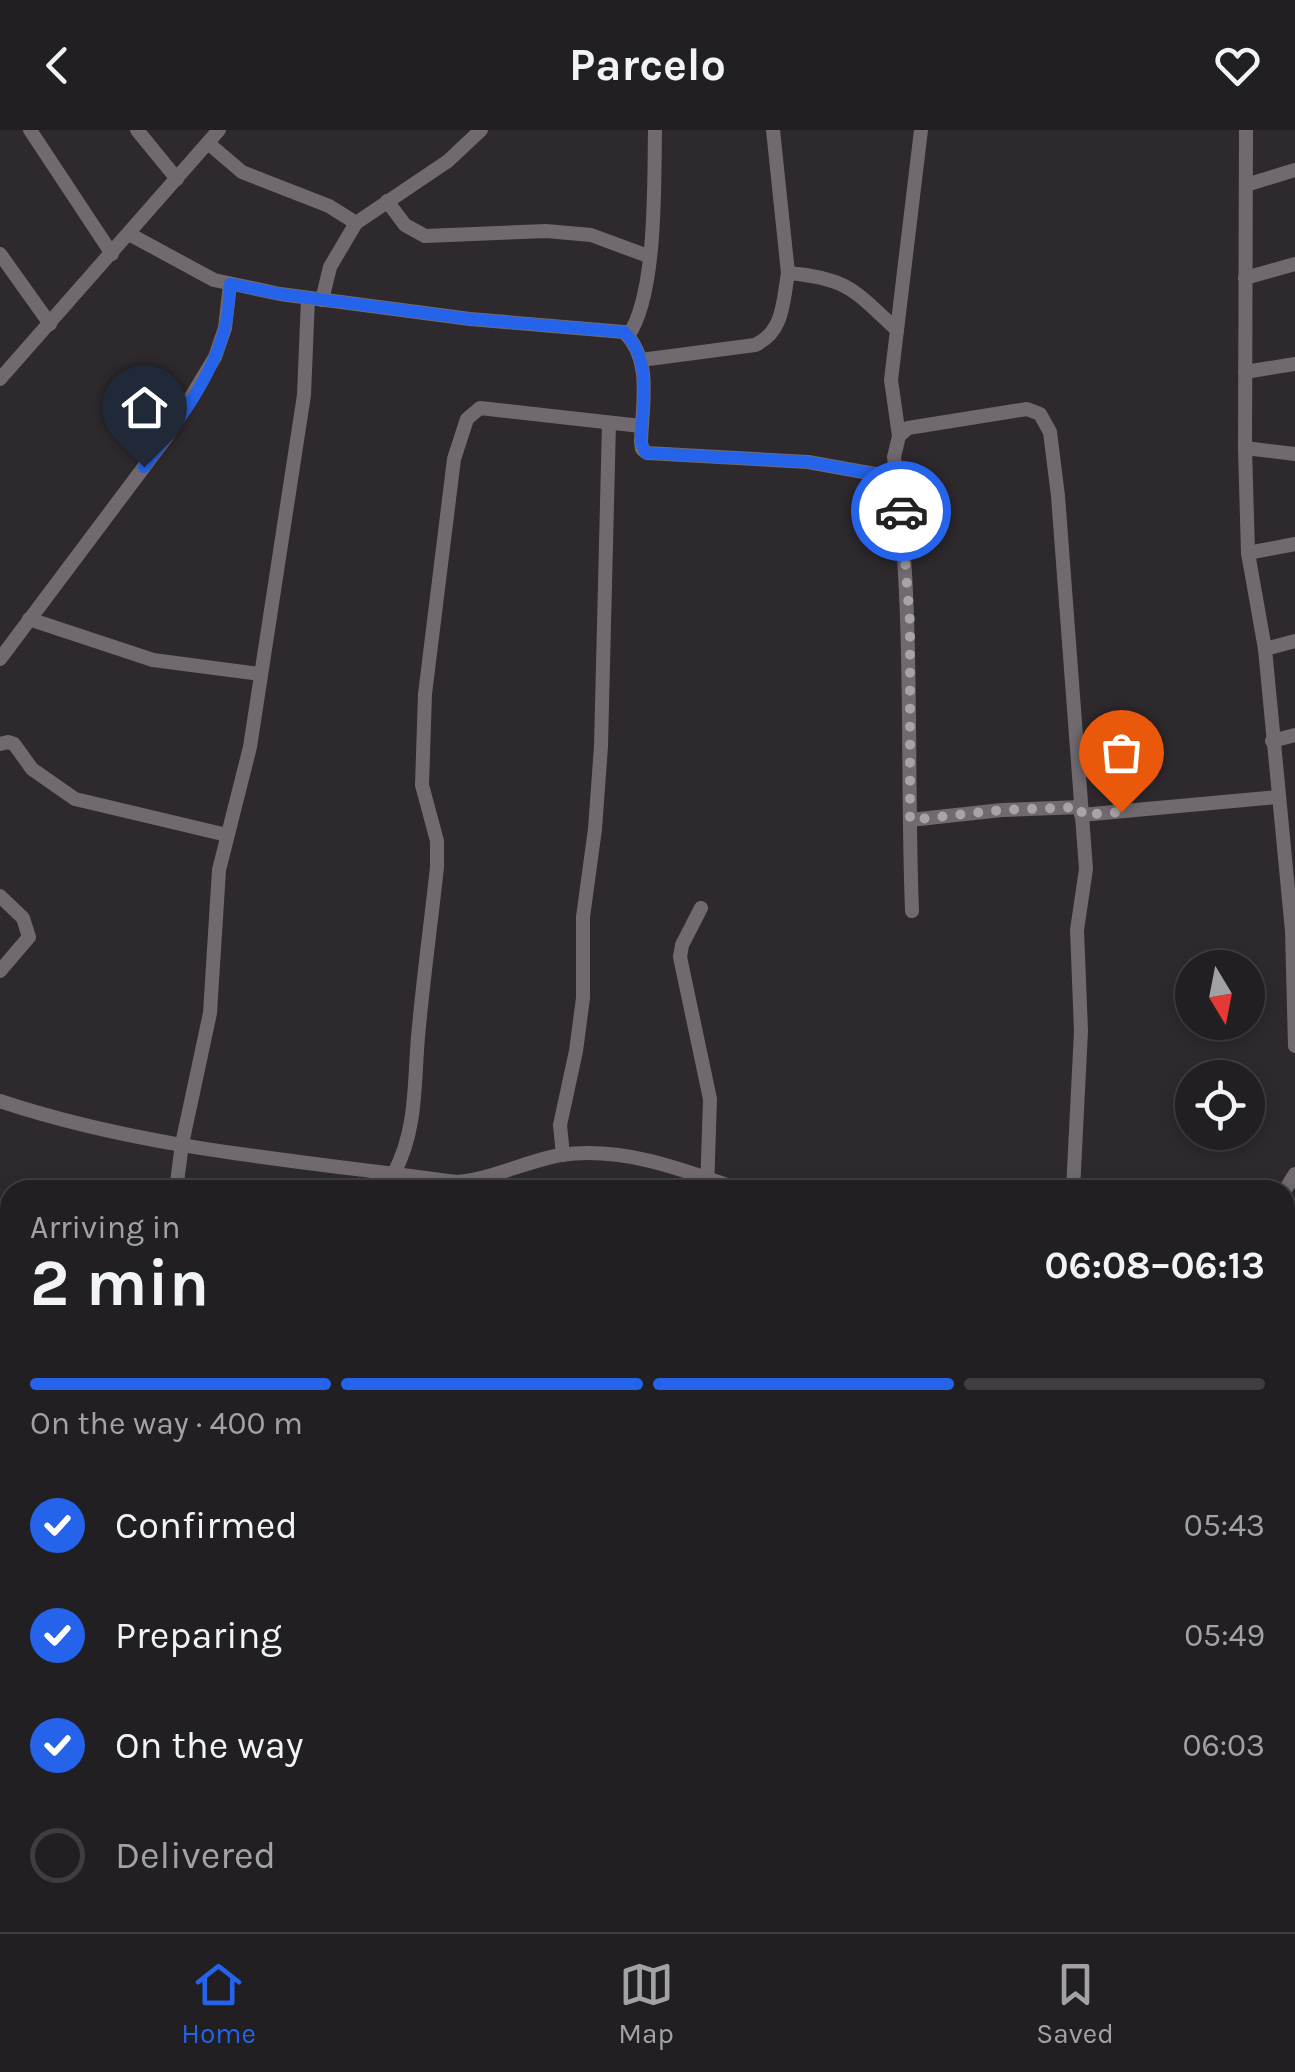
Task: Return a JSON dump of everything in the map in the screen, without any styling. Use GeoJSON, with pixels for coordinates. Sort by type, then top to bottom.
{"type":"FeatureCollection","features":[{"type":"Feature","properties":{"kind":"street"},"geometry":{"type":"LineString","coordinates":[[30,130],[112,254]]}},
{"type":"Feature","properties":{"kind":"street"},"geometry":{"type":"LineString","coordinates":[[137,130],[176,179]]}},
{"type":"Feature","properties":{"kind":"street"},"geometry":{"type":"LineString","coordinates":[[0,379],[219,130]]}},
{"type":"Feature","properties":{"kind":"street"},"geometry":{"type":"LineString","coordinates":[[177,1180],[210,1013],[219,870],[250,748],[304,396],[315,298],[356,224],[448,161],[481,130]]}},
{"type":"Feature","properties":{"kind":"street"},"geometry":{"type":"LineString","coordinates":[[628,336],[641,310],[655,130]]}},
{"type":"Feature","properties":{"kind":"street"},"geometry":{"type":"LineString","coordinates":[[641,360],[755,345],[768,340],[777,330],[788,273],[773,130]]}},
{"type":"Feature","properties":{"kind":"street"},"geometry":{"type":"LineString","coordinates":[[912,911],[910,622],[894,457],[900,436],[892,380],[921,130]]}},
{"type":"Feature","properties":{"kind":"street"},"geometry":{"type":"LineString","coordinates":[[1246,130],[1248,553],[1265,649],[1278,797],[1289,838],[1295,1046]]}},
{"type":"Feature","properties":{"kind":"street"},"geometry":{"type":"LineString","coordinates":[[208,143],[242,172],[329,206],[356,224]]}},
{"type":"Feature","properties":{"kind":"street"},"geometry":{"type":"LineString","coordinates":[[1246,185],[1295,170]]}},
{"type":"Feature","properties":{"kind":"street"},"geometry":{"type":"LineString","coordinates":[[387,201],[405,225],[424,236],[576,233],[648,256]]}},
{"type":"Feature","properties":{"kind":"street"},"geometry":{"type":"LineString","coordinates":[[129,234],[214,280],[230,284],[470,319],[612,329],[628,336],[641,360],[642,449],[646,453],[808,462],[897,478]]}},
{"type":"Feature","properties":{"kind":"street"},"geometry":{"type":"LineString","coordinates":[[0,254],[50,324]]}},
{"type":"Feature","properties":{"kind":"street"},"geometry":{"type":"LineString","coordinates":[[1245,278],[1295,264]]}},
{"type":"Feature","properties":{"kind":"street"},"geometry":{"type":"LineString","coordinates":[[788,273],[826,276],[849,285],[898,330]]}},
{"type":"Feature","properties":{"kind":"street"},"geometry":{"type":"LineString","coordinates":[[0,659],[168,435],[215,357],[226,328],[230,284]]}},
{"type":"Feature","properties":{"kind":"street"},"geometry":{"type":"LineString","coordinates":[[1245,372],[1295,364]]}},
{"type":"Feature","properties":{"kind":"street"},"geometry":{"type":"LineString","coordinates":[[394,1173],[408,1141],[414,1108],[437,867],[437,842],[422,785],[425,694],[454,459],[467,419],[480,408],[641,426]]}},
{"type":"Feature","properties":{"kind":"street"},"geometry":{"type":"LineString","coordinates":[[900,436],[908,428],[922,424],[1028,409],[1040,414],[1050,432],[1086,868],[1076,930],[1081,1030],[1073,1180]]}},
{"type":"Feature","properties":{"kind":"street"},"geometry":{"type":"LineString","coordinates":[[564,1155],[560,1125],[576,1051],[582,998],[583,917],[600,762],[609,423]]}},
{"type":"Feature","properties":{"kind":"street"},"geometry":{"type":"LineString","coordinates":[[1245,448],[1295,454]]}},
{"type":"Feature","properties":{"kind":"street"},"geometry":{"type":"LineString","coordinates":[[1248,553],[1295,544]]}},
{"type":"Feature","properties":{"kind":"street"},"geometry":{"type":"LineString","coordinates":[[28,620],[153,660],[260,674]]}},
{"type":"Feature","properties":{"kind":"street"},"geometry":{"type":"LineString","coordinates":[[1265,649],[1295,642]]}},
{"type":"Feature","properties":{"kind":"street"},"geometry":{"type":"LineString","coordinates":[[1272,741],[1295,735]]}},
{"type":"Feature","properties":{"kind":"street"},"geometry":{"type":"LineString","coordinates":[[0,744],[14,744],[32,769],[75,799],[227,836]]}},
{"type":"Feature","properties":{"kind":"street"},"geometry":{"type":"LineString","coordinates":[[910,820],[1002,810],[1081,811],[1278,797]]}},
{"type":"Feature","properties":{"kind":"street"},"geometry":{"type":"LineString","coordinates":[[0,896],[24,918],[29,937],[0,971]]}},
{"type":"Feature","properties":{"kind":"street"},"geometry":{"type":"LineString","coordinates":[[701,908],[682,944],[680,957],[710,1099],[706,1180]]}},
{"type":"Feature","properties":{"kind":"street"},"geometry":{"type":"LineString","coordinates":[[0,1101],[50,1118],[182,1144],[443,1180]]}},
{"type":"Feature","properties":{"kind":"street"},"geometry":{"type":"LineString","coordinates":[[487,1180],[564,1155],[618,1154],[694,1180]]}},
{"type":"Feature","properties":{"kind":"way so far"},"geometry":{"type":"LineString","coordinates":[[901,511],[910,622],[910,820],[1081,807],[1082,815],[1121,812]]}},
{"type":"Feature","properties":{"kind":"route"},"geometry":{"type":"LineString","coordinates":[[144,467],[215,357],[226,328],[230,284],[470,319],[624,332],[634,342],[641,360],[641,442],[646,453],[808,462],[897,478],[901,511]]}}]}
